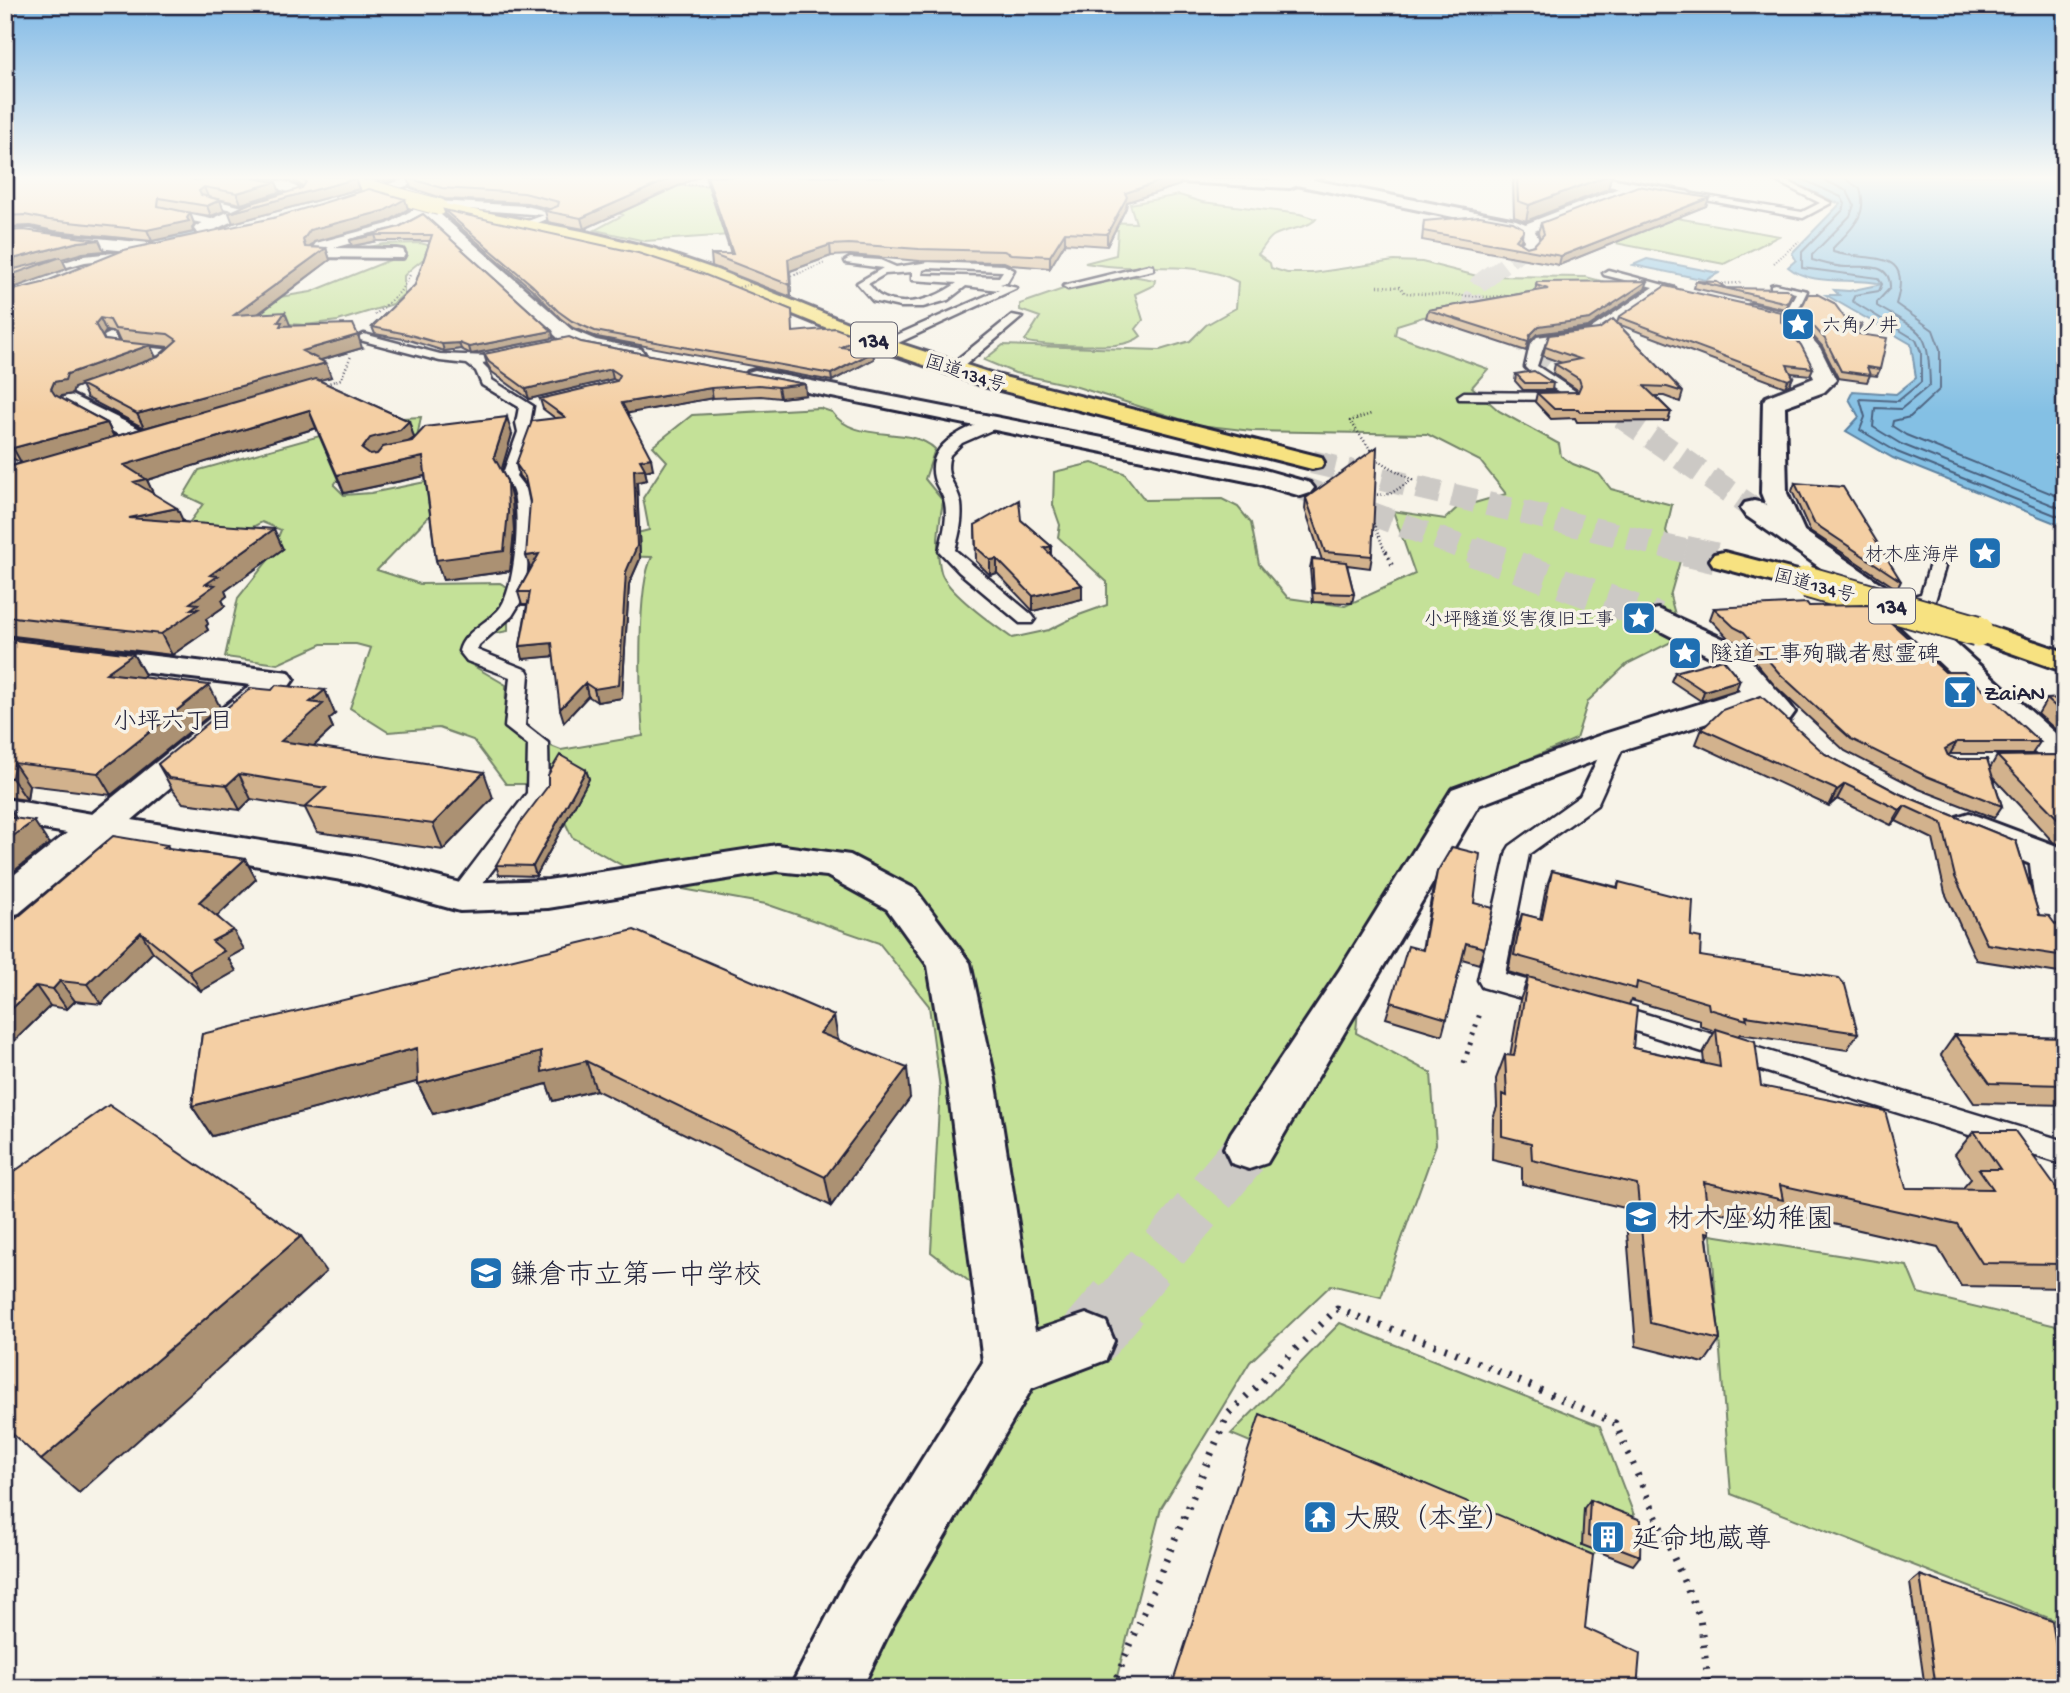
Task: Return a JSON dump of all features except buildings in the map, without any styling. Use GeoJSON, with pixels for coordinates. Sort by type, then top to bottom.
{"type":"FeatureCollection","features":[{"type":"Feature","properties":{"kind":"highway","name":"国道134号"},"geometry":{"type":"LineString","coordinates":[[653,255],[886,345],[992,382],[1312,461]]}},
{"type":"Feature","properties":{"kind":"highway","name":"国道134号"},"geometry":{"type":"LineString","coordinates":[[1724,560],[1977,631],[2065,663]]}},
{"type":"Feature","properties":{"kind":"street"},"geometry":{"type":"LineString","coordinates":[[50,285],[123,255]]}},
{"type":"Feature","properties":{"kind":"street"},"geometry":{"type":"LineString","coordinates":[[480,255],[526,297],[566,343],[654,356]]}},
{"type":"Feature","properties":{"kind":"street"},"geometry":{"type":"LineString","coordinates":[[1790,316],[1791,327],[1810,348],[1825,380],[1816,387],[1774,402],[1774,493],[1791,535]]}},
{"type":"Feature","properties":{"kind":"street"},"geometry":{"type":"LineString","coordinates":[[734,372],[998,422],[1261,476],[1301,488]]}},
{"type":"Feature","properties":{"kind":"street"},"geometry":{"type":"LineString","coordinates":[[57,401],[142,439]]}},
{"type":"Feature","properties":{"kind":"street"},"geometry":{"type":"LineString","coordinates":[[105,450],[195,423]]}},
{"type":"Feature","properties":{"kind":"street"},"geometry":{"type":"LineString","coordinates":[[1754,509],[1863,580],[1922,627],[2034,735],[2056,761]]}},
{"type":"Feature","properties":{"kind":"street"},"geometry":{"type":"LineString","coordinates":[[1658,618],[1726,652],[1761,695],[1801,732]]}},
{"type":"Feature","properties":{"kind":"street"},"geometry":{"type":"LineString","coordinates":[[5,647],[278,679],[5,903]]}},
{"type":"Feature","properties":{"kind":"street"},"geometry":{"type":"LineString","coordinates":[[1249,1148],[1354,982],[1465,797],[1616,741],[1761,695]]}},
{"type":"Feature","properties":{"kind":"street"},"geometry":{"type":"LineString","coordinates":[[5,811],[360,870],[460,897],[548,894],[777,858],[836,864],[901,900],[949,963],[971,1079],[1012,1367],[868,1605],[825,1688]]}},
{"type":"Feature","properties":{"kind":"street"},"geometry":{"type":"LineString","coordinates":[[1944,815],[2057,861],[2059,928]]}},
{"type":"Feature","properties":{"kind":"street"},"geometry":{"type":"LineString","coordinates":[[1012,1367],[1086,1341]]}},
{"type":"Feature","properties":{"kind":"lane"},"geometry":{"type":"LineString","coordinates":[[23,276],[84,259],[123,255]]}},
{"type":"Feature","properties":{"kind":"lane"},"geometry":{"type":"LineString","coordinates":[[850,261],[880,264],[893,269]]}},
{"type":"Feature","properties":{"kind":"lane"},"geometry":{"type":"LineString","coordinates":[[886,345],[1012,288],[964,282],[944,298],[923,304],[900,304],[877,299],[862,283],[872,276],[893,269],[929,265],[1009,270],[1003,280],[987,282],[916,278],[918,268]]}},
{"type":"Feature","properties":{"kind":"lane"},"geometry":{"type":"LineString","coordinates":[[1069,286],[1149,268]]}},
{"type":"Feature","properties":{"kind":"lane"},"geometry":{"type":"LineString","coordinates":[[1608,274],[1687,292]]}},
{"type":"Feature","properties":{"kind":"lane"},"geometry":{"type":"LineString","coordinates":[[1464,396],[1569,397],[1570,394],[1560,385],[1547,376],[1537,374],[1531,367],[1536,345],[1541,339],[1592,333],[1661,286]]}},
{"type":"Feature","properties":{"kind":"lane"},"geometry":{"type":"LineString","coordinates":[[1738,304],[1790,316],[1802,291],[1775,287]]}},
{"type":"Feature","properties":{"kind":"lane"},"geometry":{"type":"LineString","coordinates":[[953,369],[1016,317]]}},
{"type":"Feature","properties":{"kind":"lane"},"geometry":{"type":"LineString","coordinates":[[110,336],[114,348],[174,354],[146,370]]}},
{"type":"Feature","properties":{"kind":"lane"},"geometry":{"type":"LineString","coordinates":[[365,338],[437,357],[471,361],[495,357]]}},
{"type":"Feature","properties":{"kind":"lane"},"geometry":{"type":"LineString","coordinates":[[460,897],[538,794],[538,743],[515,727],[520,674],[474,657],[468,651],[470,643],[511,606],[519,575],[524,533],[520,489],[509,476],[525,432],[524,415],[486,382],[482,369],[471,361]]}},
{"type":"Feature","properties":{"kind":"lane"},"geometry":{"type":"LineString","coordinates":[[998,422],[954,440],[947,447],[940,467],[941,480],[951,495],[954,519],[947,551],[958,564],[993,589],[1026,619]]}},
{"type":"Feature","properties":{"kind":"lane"},"geometry":{"type":"LineString","coordinates":[[1896,606],[1929,597],[1937,567]]}},
{"type":"Feature","properties":{"kind":"lane"},"geometry":{"type":"LineString","coordinates":[[1616,741],[1589,800],[1518,850],[1491,980],[1684,1034],[2065,1153]]}},
{"type":"Feature","properties":{"kind":"path"},"geometry":{"type":"LineString","coordinates":[[1772,264],[1783,255]]}},
{"type":"Feature","properties":{"kind":"path"},"geometry":{"type":"LineString","coordinates":[[802,273],[827,261]]}},
{"type":"Feature","properties":{"kind":"path"},"geometry":{"type":"LineString","coordinates":[[731,289],[769,281]]}},
{"type":"Feature","properties":{"kind":"path"},"geometry":{"type":"LineString","coordinates":[[1661,286],[1748,282]]}},
{"type":"Feature","properties":{"kind":"path"},"geometry":{"type":"LineString","coordinates":[[1378,286],[1400,287],[1405,293],[1490,297],[1517,295]]}},
{"type":"Feature","properties":{"kind":"path"},"geometry":{"type":"LineString","coordinates":[[1361,495],[1390,494],[1412,480],[1378,460],[1350,421],[1371,414]]}},
{"type":"Feature","properties":{"kind":"path"},"geometry":{"type":"LineString","coordinates":[[1370,514],[1392,565]]}},
{"type":"Feature","properties":{"kind":"path"},"geometry":{"type":"LineString","coordinates":[[1464,1063],[1491,980]]}},
{"type":"Feature","properties":{"kind":"path"},"geometry":{"type":"LineString","coordinates":[[1112,1688],[1228,1414],[1336,1309],[1454,1352],[1615,1423],[1700,1618],[1709,1688]]}},
{"type":"Feature","properties":{"kind":"green space"},"geometry":{"type":"Polygon","coordinates":[[[396,255],[429,255],[404,276],[404,294],[393,304],[338,321],[305,325],[259,322],[233,301],[311,292],[400,256],[396,255]]]}},
{"type":"Feature","properties":{"kind":"green space"},"geometry":{"type":"Polygon","coordinates":[[[1116,255],[1259,255],[1270,263],[1271,268],[1287,273],[1313,273],[1394,261],[1422,262],[1477,276],[1586,277],[1627,288],[1423,317],[1397,325],[1395,335],[1488,369],[1472,387],[1499,411],[1559,444],[1561,456],[1599,474],[1611,489],[1672,505],[1666,531],[1680,561],[1670,596],[1681,637],[1627,664],[1588,701],[1576,739],[1500,771],[1439,813],[1361,970],[1356,1033],[1431,1073],[1436,1144],[1381,1297],[1331,1285],[1250,1362],[1161,1508],[1114,1688],[827,1688],[997,1431],[1020,1283],[970,1282],[931,1252],[940,1088],[929,1006],[879,943],[766,904],[655,884],[572,837],[547,784],[506,784],[473,740],[439,728],[388,732],[350,708],[371,648],[356,644],[322,644],[278,664],[225,657],[238,598],[269,559],[281,530],[262,522],[235,536],[186,527],[203,504],[184,495],[199,470],[380,419],[421,417],[417,438],[350,461],[334,485],[344,495],[371,493],[460,475],[434,511],[377,570],[420,584],[500,583],[508,587],[508,631],[465,639],[465,661],[506,685],[505,728],[561,750],[643,736],[641,617],[643,592],[652,557],[603,556],[583,547],[649,530],[643,498],[667,461],[653,446],[692,415],[820,408],[832,412],[842,422],[854,428],[911,437],[935,449],[925,479],[943,501],[938,545],[941,572],[961,598],[1012,638],[1049,630],[1107,605],[1107,582],[1058,537],[1060,525],[1053,505],[1054,472],[1092,463],[1124,473],[1145,500],[1222,499],[1238,507],[1251,523],[1259,564],[1288,598],[1345,606],[1415,574],[1393,511],[1445,519],[1457,508],[1506,494],[1480,461],[1427,434],[1252,431],[1199,425],[1074,386],[1015,373],[984,360],[1003,345],[1160,350],[1190,341],[1206,325],[1236,308],[1238,282],[1225,276],[1197,269],[1119,267],[1085,263],[1116,255]]]}},
{"type":"Feature","properties":{"kind":"green space"},"geometry":{"type":"Polygon","coordinates":[[[1677,255],[1742,255],[1724,264],[1677,255]]]}},
{"type":"Feature","properties":{"kind":"green space"},"geometry":{"type":"Polygon","coordinates":[[[1126,275],[1155,280],[1154,285],[1135,294],[1143,320],[1136,329],[1141,336],[1138,338],[1115,345],[1053,345],[1025,341],[1040,317],[1020,310],[1020,304],[1066,288],[1126,275]]]}},
{"type":"Feature","properties":{"kind":"green space"},"geometry":{"type":"Polygon","coordinates":[[[1711,1235],[1907,1266],[1918,1293],[2065,1328],[2065,1660],[2054,1620],[1731,1494],[1711,1235]]]}},
{"type":"Feature","properties":{"kind":"green space"},"geometry":{"type":"Polygon","coordinates":[[[1340,1323],[1600,1426],[1634,1515],[1572,1576],[1231,1434],[1340,1323]]]}},
{"type":"Feature","properties":{"kind":"water"},"geometry":{"type":"Polygon","coordinates":[[[1793,255],[2065,255],[2065,527],[1893,458],[1846,431],[1859,417],[1849,399],[1853,391],[1896,394],[1916,378],[1911,344],[1826,295],[1839,295],[1834,290],[1849,291],[1882,284],[1809,277],[1788,267],[1796,260],[1793,255]]]}},
{"type":"Feature","properties":{"kind":"water"},"geometry":{"type":"Polygon","coordinates":[[[1647,259],[1719,273],[1706,280],[1633,265],[1647,259]]]}},
{"type":"Feature","properties":{"kind":"waterway"},"geometry":{"type":"LineString","coordinates":[[80,259],[94,255]]}},
{"type":"Feature","properties":{"kind":"tunnel"},"geometry":{"type":"LineString","coordinates":[[1491,275],[1516,255]]}},
{"type":"Feature","properties":{"kind":"tunnel"},"geometry":{"type":"LineString","coordinates":[[1493,273],[1479,284],[1472,300],[1547,364],[1595,398]]}},
{"type":"Feature","properties":{"kind":"tunnel"},"geometry":{"type":"LineString","coordinates":[[1592,396],[1754,509]]}},
{"type":"Feature","properties":{"kind":"tunnel"},"geometry":{"type":"LineString","coordinates":[[1312,462],[1693,553]]}},
{"type":"Feature","properties":{"kind":"tunnel"},"geometry":{"type":"LineString","coordinates":[[1301,488],[1478,553]]}},
{"type":"Feature","properties":{"kind":"tunnel"},"geometry":{"type":"LineString","coordinates":[[1473,551],[1658,618]]}},
{"type":"Feature","properties":{"kind":"tunnel"},"geometry":{"type":"LineString","coordinates":[[1685,551],[1724,560]]}},
{"type":"Feature","properties":{"kind":"tunnel"},"geometry":{"type":"LineString","coordinates":[[1118,1304],[1249,1148]]}},
{"type":"Feature","properties":{"kind":"tunnel"},"geometry":{"type":"LineString","coordinates":[[1086,1341],[1119,1302]]}},
{"type":"Feature","properties":{"kind":"place","name":"六角ノ井"},"geometry":{"type":"Point","coordinates":[1798,324]}},
{"type":"Feature","properties":{"kind":"place","name":"材木座海岸"},"geometry":{"type":"Point","coordinates":[1985,553]}},
{"type":"Feature","properties":{"kind":"place","name":"小坪隧道災害復旧工事"},"geometry":{"type":"Point","coordinates":[1639,618]}},
{"type":"Feature","properties":{"kind":"place","name":"隧道工事殉職者慰霊碑"},"geometry":{"type":"Point","coordinates":[1685,653]}},
{"type":"Feature","properties":{"kind":"place","name":"ZaiAN"},"geometry":{"type":"Point","coordinates":[1960,692]}},
{"type":"Feature","properties":{"kind":"place","name":"材木座幼稚園"},"geometry":{"type":"Point","coordinates":[1641,1217]}},
{"type":"Feature","properties":{"kind":"place","name":"鎌倉市立第一中学校"},"geometry":{"type":"Point","coordinates":[486,1273]}},
{"type":"Feature","properties":{"kind":"place","name":"大殿（本堂）"},"geometry":{"type":"Point","coordinates":[1320,1517]}},
{"type":"Feature","properties":{"kind":"place","name":"延命地蔵尊"},"geometry":{"type":"Point","coordinates":[1608,1537]}},
{"type":"Feature","properties":{"kind":"district","name":"小坪六丁目"},"geometry":{"type":"Point","coordinates":[173,720]}}]}
